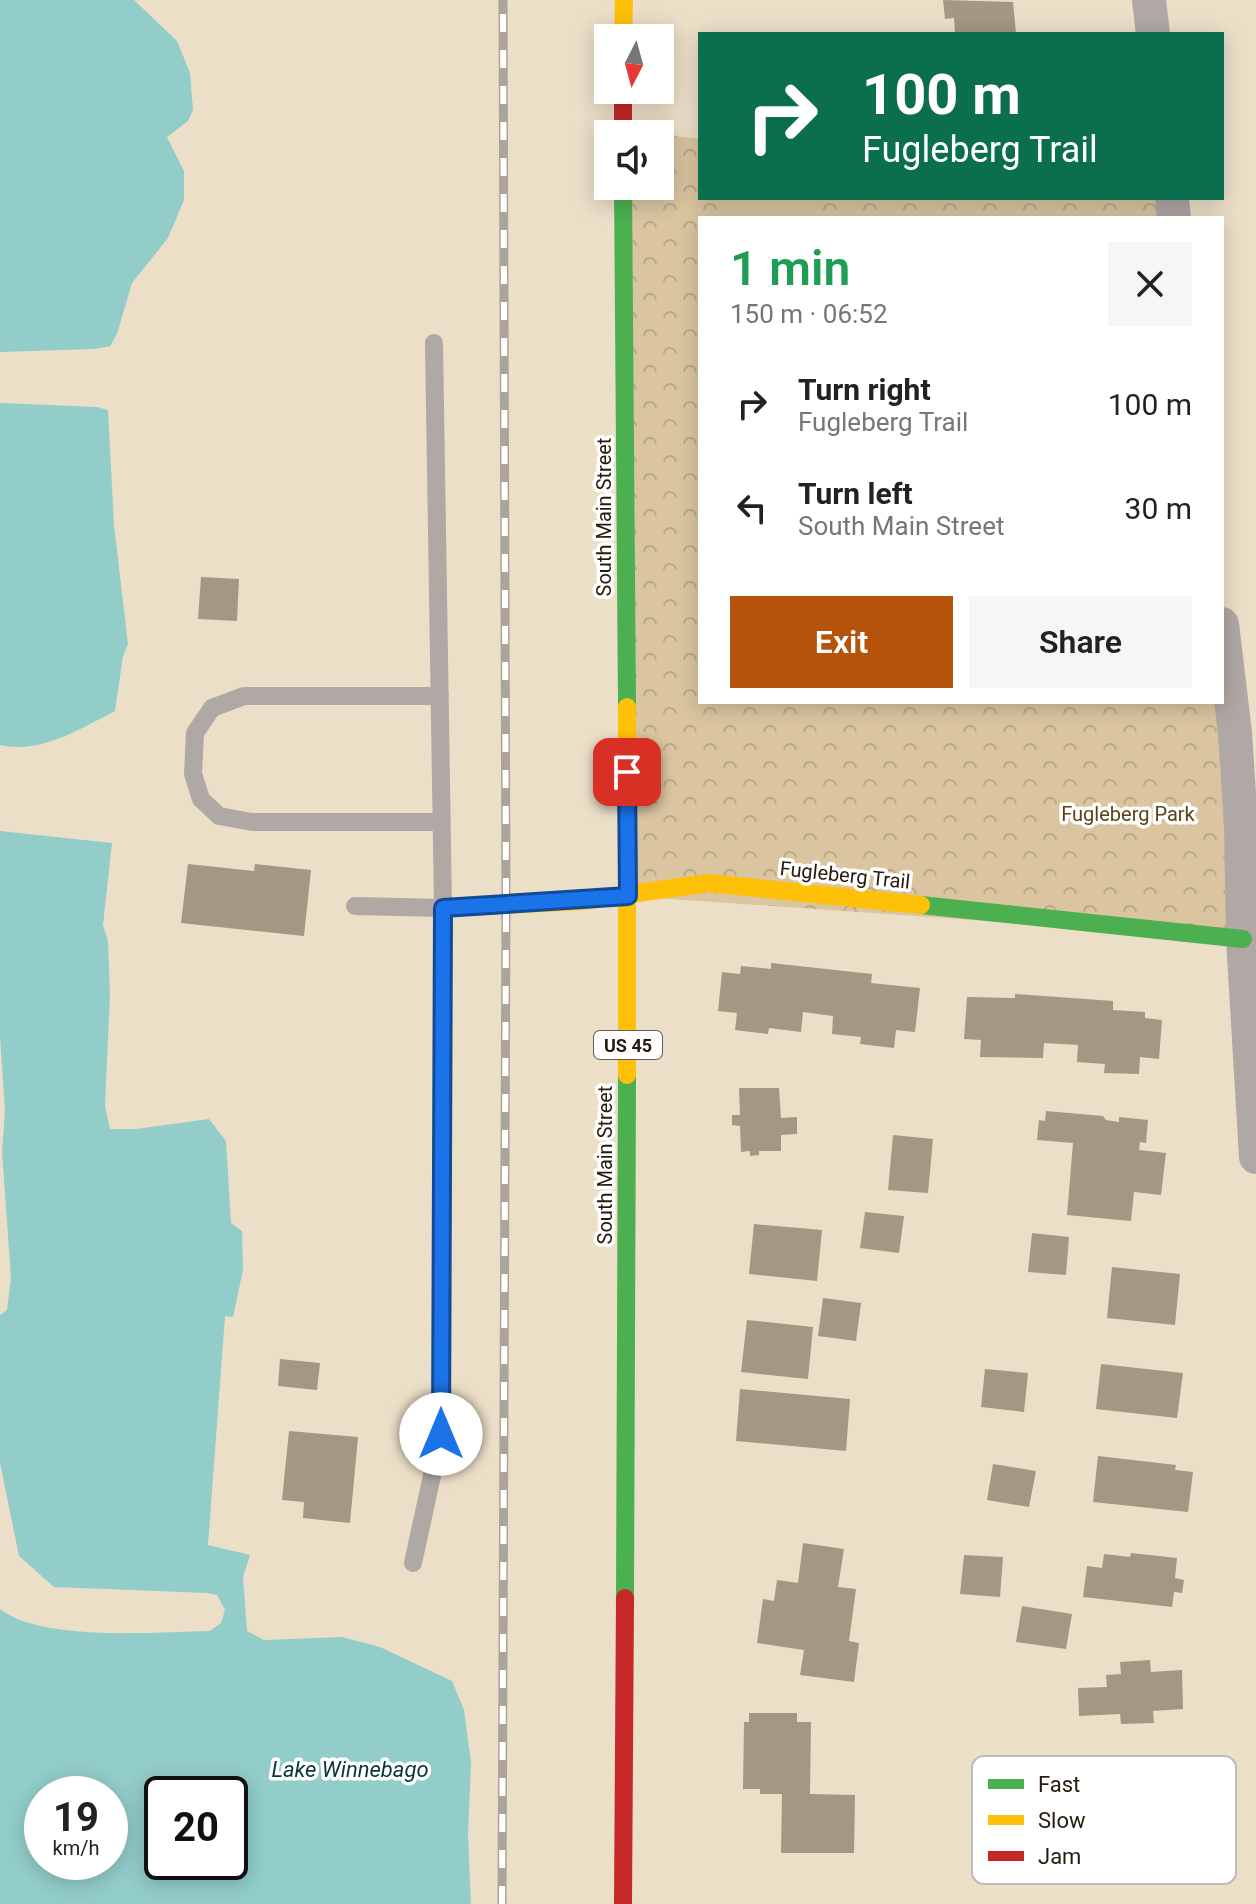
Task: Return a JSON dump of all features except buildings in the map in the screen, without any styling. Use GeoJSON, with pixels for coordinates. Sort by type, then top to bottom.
{"type":"FeatureCollection","features":[{"type":"Feature","properties":{"kind":"main road"},"geometry":{"type":"LineString","coordinates":[[623,24],[624,0]]}},
{"type":"Feature","properties":{"kind":"main road","name":"South Main Street"},"geometry":{"type":"LineString","coordinates":[[623,200],[628,896],[623,1904]]}},
{"type":"Feature","properties":{"kind":"main road","name":"Fugleberg Trail"},"geometry":{"type":"LineString","coordinates":[[443,908],[628,896],[669,886],[708,883],[1243,939]]}},
{"type":"Feature","properties":{"kind":"street"},"geometry":{"type":"LineString","coordinates":[[1149,0],[1153,32]]}},
{"type":"Feature","properties":{"kind":"street"},"geometry":{"type":"LineString","coordinates":[[1224,641],[1235,733],[1241,824],[1243,939],[1256,1157]]}},
{"type":"Feature","properties":{"kind":"lane"},"geometry":{"type":"LineString","coordinates":[[413,1563],[441,1434],[443,908],[434,343]]}},
{"type":"Feature","properties":{"kind":"lane"},"geometry":{"type":"LineString","coordinates":[[440,696],[244,696],[212,708],[195,733],[193,774],[201,799],[219,816],[241,820],[442,822]]}},
{"type":"Feature","properties":{"kind":"lane"},"geometry":{"type":"LineString","coordinates":[[355,906],[443,908]]}},
{"type":"Feature","properties":{"kind":"green space","name":"Fugleberg Park"},"geometry":{"type":"Polygon","coordinates":[[[674,136],[698,139],[698,200],[1172,200],[1174,216],[698,216],[698,704],[1222,704],[1243,939],[628,896],[623,200],[674,200],[674,136]]]}},
{"type":"Feature","properties":{"kind":"green space"},"geometry":{"type":"Polygon","coordinates":[[[725,200],[819,200],[819,216],[726,216],[725,200]]]}},
{"type":"Feature","properties":{"kind":"water"},"geometry":{"type":"Polygon","coordinates":[[[0,0],[134,0],[177,41],[190,73],[193,110],[188,121],[167,137],[184,171],[184,200],[168,238],[132,283],[117,334],[110,346],[0,352],[0,0]]]}},
{"type":"Feature","properties":{"kind":"water"},"geometry":{"type":"Polygon","coordinates":[[[0,403],[108,410],[114,525],[128,644],[123,656],[115,711],[60,738],[15,747],[0,745],[0,403]]]}},
{"type":"Feature","properties":{"kind":"water","name":"Lake Winnebago"},"geometry":{"type":"Polygon","coordinates":[[[0,831],[112,843],[103,925],[108,941],[110,994],[105,1106],[110,1129],[136,1129],[209,1119],[226,1141],[231,1223],[242,1231],[243,1270],[233,1317],[225,1316],[208,1545],[250,1555],[243,1577],[247,1631],[264,1640],[342,1637],[380,1647],[452,1681],[464,1710],[471,1762],[468,1835],[471,1904],[0,1904],[0,1609],[43,1626],[100,1633],[210,1631],[221,1623],[225,1610],[217,1595],[207,1593],[54,1587],[19,1556],[0,1463],[0,1315],[7,1310],[11,1277],[2,1152],[5,1110],[0,1037],[0,831]]]}},
{"type":"Feature","properties":{"kind":"railway"},"geometry":{"type":"LineString","coordinates":[[502,1904],[506,905],[503,0]]}},
{"type":"Feature","properties":{"kind":"traffic: fast"},"geometry":{"type":"LineString","coordinates":[[623,200],[627,707]]}},
{"type":"Feature","properties":{"kind":"traffic: fast"},"geometry":{"type":"LineString","coordinates":[[921,905],[1243,939]]}},
{"type":"Feature","properties":{"kind":"traffic: fast"},"geometry":{"type":"LineString","coordinates":[[625,1598],[627,1075]]}},
{"type":"Feature","properties":{"kind":"traffic: slow"},"geometry":{"type":"LineString","coordinates":[[623,24],[624,0]]}},
{"type":"Feature","properties":{"kind":"traffic: slow"},"geometry":{"type":"LineString","coordinates":[[627,707],[627,1075]]}},
{"type":"Feature","properties":{"kind":"traffic: slow"},"geometry":{"type":"LineString","coordinates":[[443,908],[582,901],[708,883],[921,905]]}},
{"type":"Feature","properties":{"kind":"traffic: jam"},"geometry":{"type":"LineString","coordinates":[[623,104],[623,120]]}},
{"type":"Feature","properties":{"kind":"traffic: jam"},"geometry":{"type":"LineString","coordinates":[[623,1904],[625,1598]]}},
{"type":"Feature","properties":{"kind":"route"},"geometry":{"type":"LineString","coordinates":[[441,1434],[443,908],[628,896],[627,772]]}}]}
